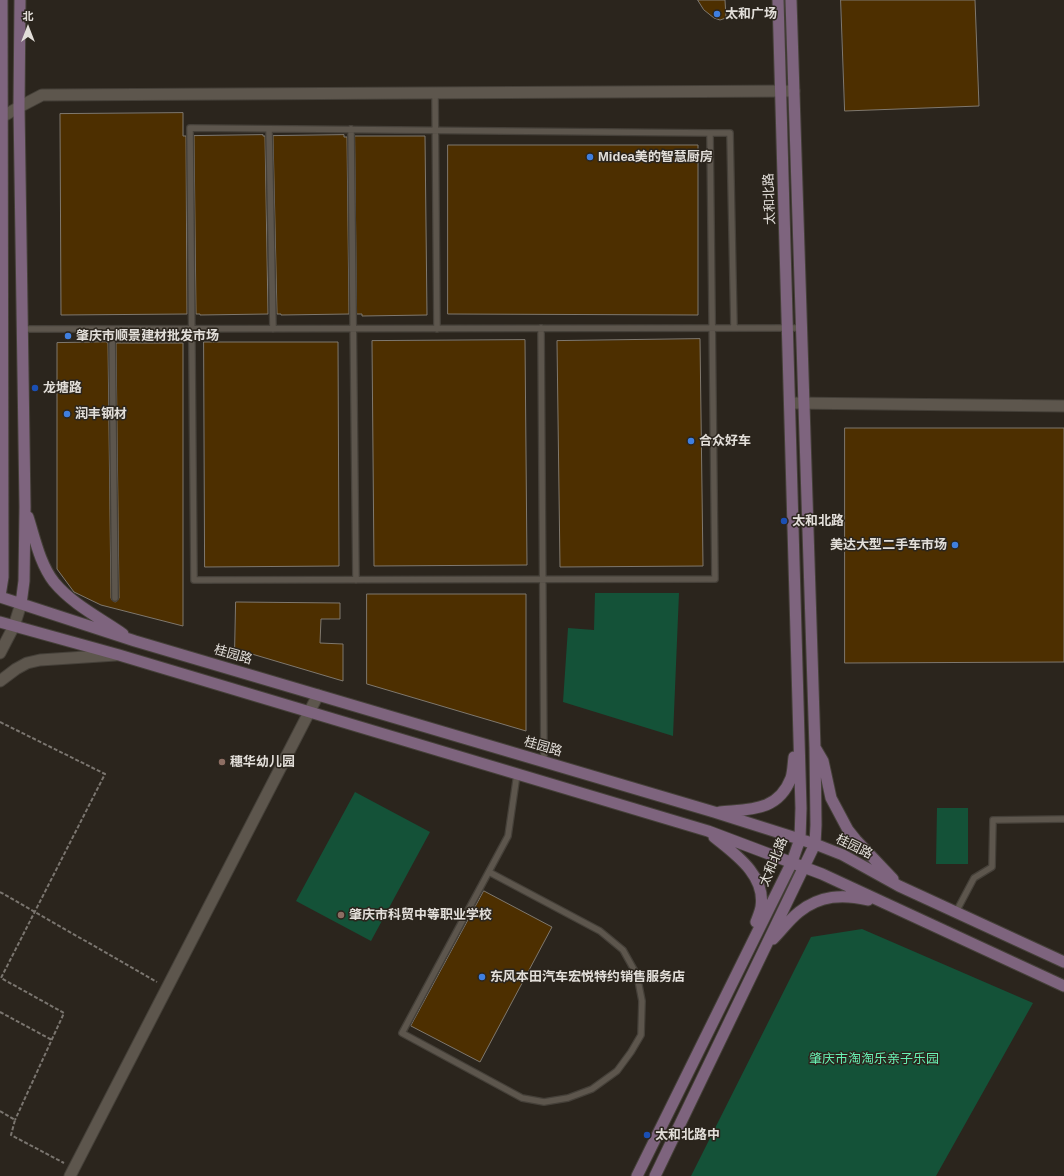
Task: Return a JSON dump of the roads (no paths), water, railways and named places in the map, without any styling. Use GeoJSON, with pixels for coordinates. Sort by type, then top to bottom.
{"type":"FeatureCollection","features":[{"type":"Feature","properties":{"kind":"main road"},"geometry":{"type":"LineString","coordinates":[[0,596],[3,577],[1,117],[2,0]]}},
{"type":"Feature","properties":{"kind":"main road"},"geometry":{"type":"LineString","coordinates":[[20,0],[19,107],[25,507],[24,581],[21,604]]}},
{"type":"Feature","properties":{"kind":"main road","name":"太和北路"},"geometry":{"type":"LineString","coordinates":[[637,1176],[792,862],[800,840],[801,817],[799,733],[778,0]]}},
{"type":"Feature","properties":{"kind":"main road","name":"太和北路"},"geometry":{"type":"LineString","coordinates":[[655,1176],[815,844],[815,748],[791,0]]}},
{"type":"Feature","properties":{"kind":"main road"},"geometry":{"type":"LineString","coordinates":[[25,507],[37,546],[45,566],[54,582],[70,597],[135,641]]}},
{"type":"Feature","properties":{"kind":"main road","name":"桂园路"},"geometry":{"type":"LineString","coordinates":[[0,596],[135,641],[714,812],[815,844],[843,855],[899,886],[1064,962]]}},
{"type":"Feature","properties":{"kind":"main road"},"geometry":{"type":"LineString","coordinates":[[0,622],[119,654],[708,831],[822,874],[1064,986]]}},
{"type":"Feature","properties":{"kind":"main road"},"geometry":{"type":"LineString","coordinates":[[714,812],[762,807],[775,801],[784,792],[791,778],[799,733]]}},
{"type":"Feature","properties":{"kind":"main road"},"geometry":{"type":"LineString","coordinates":[[815,748],[823,761],[831,798],[848,830],[899,886]]}},
{"type":"Feature","properties":{"kind":"main road"},"geometry":{"type":"LineString","coordinates":[[708,831],[744,862],[752,872],[761,893],[761,906],[749,949]]}},
{"type":"Feature","properties":{"kind":"main road"},"geometry":{"type":"LineString","coordinates":[[765,947],[799,912],[820,900],[840,896],[853,897],[888,905]]}},
{"type":"Feature","properties":{"kind":"street"},"geometry":{"type":"LineString","coordinates":[[1,117],[42,95],[794,91]]}},
{"type":"Feature","properties":{"kind":"street"},"geometry":{"type":"LineString","coordinates":[[790,403],[1064,406]]}},
{"type":"Feature","properties":{"kind":"street"},"geometry":{"type":"LineString","coordinates":[[0,653],[14,626],[21,604]]}},
{"type":"Feature","properties":{"kind":"street"},"geometry":{"type":"LineString","coordinates":[[0,681],[27,663],[40,660],[119,654]]}},
{"type":"Feature","properties":{"kind":"street"},"geometry":{"type":"LineString","coordinates":[[72,1172],[318,695]]}},
{"type":"Feature","properties":{"kind":"lane"},"geometry":{"type":"LineString","coordinates":[[435,93],[437,329]]}},
{"type":"Feature","properties":{"kind":"lane"},"geometry":{"type":"LineString","coordinates":[[710,133],[715,579],[194,580],[190,128],[730,133],[734,328]]}},
{"type":"Feature","properties":{"kind":"lane"},"geometry":{"type":"LineString","coordinates":[[269,129],[273,329]]}},
{"type":"Feature","properties":{"kind":"lane"},"geometry":{"type":"LineString","coordinates":[[351,129],[356,580]]}},
{"type":"Feature","properties":{"kind":"lane"},"geometry":{"type":"LineString","coordinates":[[541,328],[544,762]]}},
{"type":"Feature","properties":{"kind":"lane"},"geometry":{"type":"LineString","coordinates":[[23,329],[802,328]]}},
{"type":"Feature","properties":{"kind":"lane"},"geometry":{"type":"LineString","coordinates":[[112,329],[114,598]]}},
{"type":"Feature","properties":{"kind":"lane"},"geometry":{"type":"LineString","coordinates":[[488,872],[600,931],[623,950],[637,975],[642,1001],[641,1035],[617,1071],[592,1089],[568,1098],[544,1102],[522,1098],[402,1033],[488,872],[508,836],[517,774]]}},
{"type":"Feature","properties":{"kind":"lane"},"geometry":{"type":"LineString","coordinates":[[956,912],[974,878],[992,867],[993,820],[1064,820]]}},
{"type":"Feature","properties":{"kind":"place","name":"太和广场"},"geometry":{"type":"Point","coordinates":[717,14]}},
{"type":"Feature","properties":{"kind":"place","name":"Midea美的智慧厨房"},"geometry":{"type":"Point","coordinates":[590,157]}},
{"type":"Feature","properties":{"kind":"place","name":"肇庆市顺景建材批发市场"},"geometry":{"type":"Point","coordinates":[68,336]}},
{"type":"Feature","properties":{"kind":"place","name":"龙塘路"},"geometry":{"type":"Point","coordinates":[35,388]}},
{"type":"Feature","properties":{"kind":"place","name":"润丰钢材"},"geometry":{"type":"Point","coordinates":[67,414]}},
{"type":"Feature","properties":{"kind":"place","name":"合众好车"},"geometry":{"type":"Point","coordinates":[691,441]}},
{"type":"Feature","properties":{"kind":"place","name":"太和北路"},"geometry":{"type":"Point","coordinates":[784,521]}},
{"type":"Feature","properties":{"kind":"place","name":"美达大型二手车市场"},"geometry":{"type":"Point","coordinates":[955,545]}},
{"type":"Feature","properties":{"kind":"place","name":"穗华幼儿园"},"geometry":{"type":"Point","coordinates":[222,762]}},
{"type":"Feature","properties":{"kind":"place","name":"肇庆市科贸中等职业学校"},"geometry":{"type":"Point","coordinates":[341,915]}},
{"type":"Feature","properties":{"kind":"place","name":"东风本田汽车宏悦特约销售服务店"},"geometry":{"type":"Point","coordinates":[482,977]}},
{"type":"Feature","properties":{"kind":"place","name":"太和北路中"},"geometry":{"type":"Point","coordinates":[647,1135]}},
{"type":"Feature","properties":{"kind":"park label","name":"肇庆市淘淘乐亲子乐园"},"geometry":{"type":"Point","coordinates":[874,1059]}}]}
